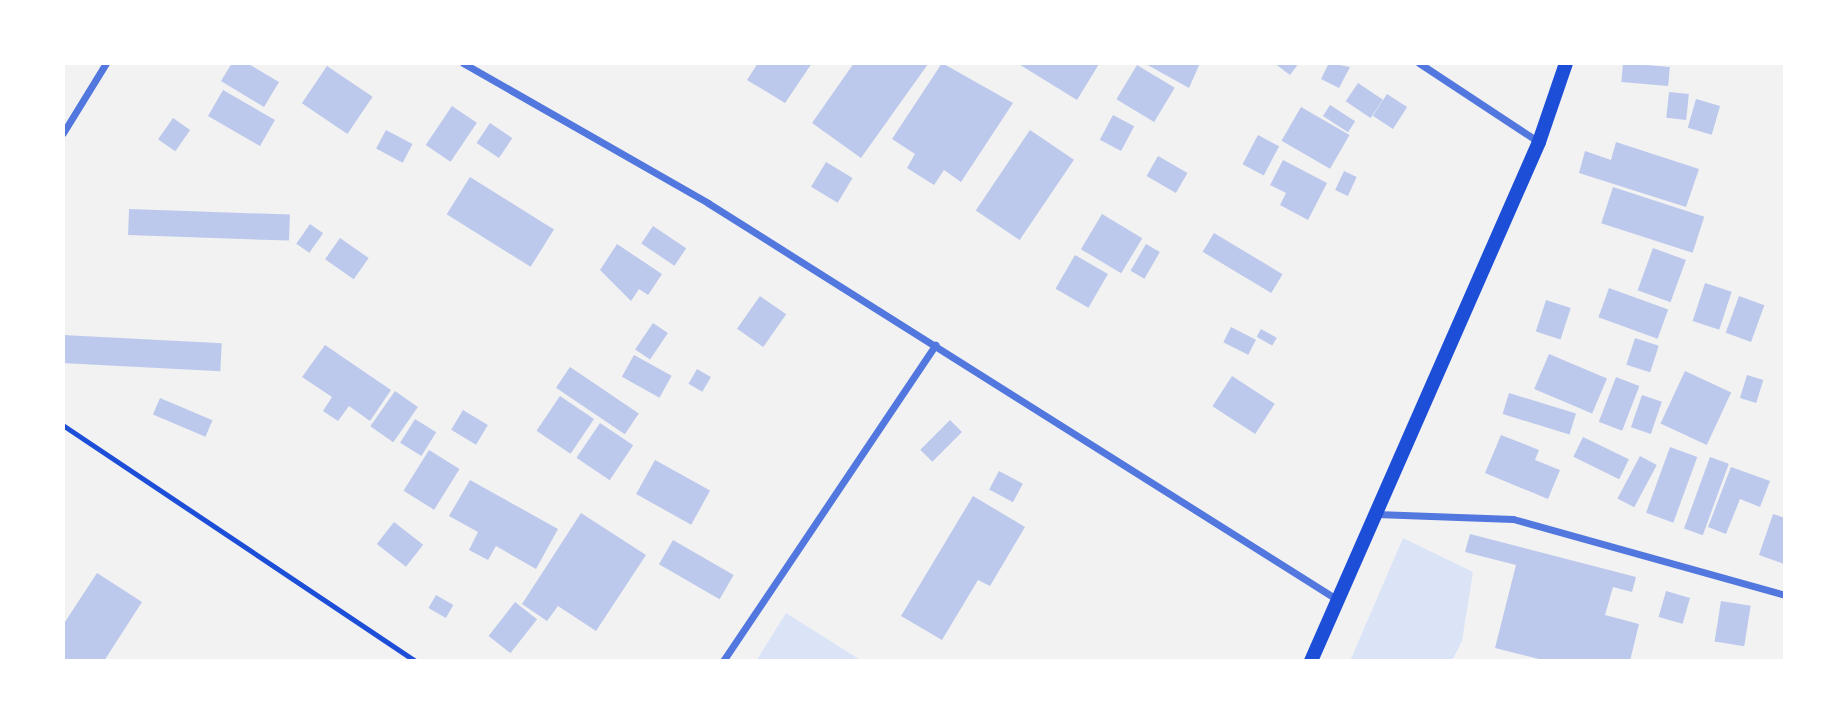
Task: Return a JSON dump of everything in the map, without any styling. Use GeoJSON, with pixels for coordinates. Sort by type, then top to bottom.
{"type":"FeatureCollection","features":[{"type":"Feature","properties":{"kind":"main road"},"geometry":{"type":"LineString","coordinates":[[1311,661],[1339,600],[1372,514],[1539,142],[1566,63]]}},
{"type":"Feature","properties":{"kind":"street"},"geometry":{"type":"LineString","coordinates":[[63,133],[106,63]]}},
{"type":"Feature","properties":{"kind":"street"},"geometry":{"type":"LineString","coordinates":[[463,63],[708,203],[1339,600]]}},
{"type":"Feature","properties":{"kind":"street"},"geometry":{"type":"LineString","coordinates":[[1419,63],[1539,142]]}},
{"type":"Feature","properties":{"kind":"street"},"geometry":{"type":"LineString","coordinates":[[723,661],[935,345]]}},
{"type":"Feature","properties":{"kind":"street"},"geometry":{"type":"LineString","coordinates":[[1372,514],[1513,519],[1785,595]]}},
{"type":"Feature","properties":{"kind":"path"},"geometry":{"type":"LineString","coordinates":[[63,425],[416,661]]}},
{"type":"Feature","properties":{"kind":"shaded area"},"geometry":{"type":"Polygon","coordinates":[[[1403,538],[1473,572],[1462,641],[1452,661],[1350,661],[1403,538]]]}},
{"type":"Feature","properties":{"kind":"shaded area"},"geometry":{"type":"Polygon","coordinates":[[[786,613],[862,661],[756,661],[786,613]]]}},
{"type":"Feature","properties":{"kind":"building"},"geometry":{"type":"Polygon","coordinates":[[[232,63],[247,63],[279,82],[264,107],[221,81],[232,63]]]}},
{"type":"Feature","properties":{"kind":"building"},"geometry":{"type":"Polygon","coordinates":[[[758,63],[812,63],[785,103],[747,80],[758,63]]]}},
{"type":"Feature","properties":{"kind":"building"},"geometry":{"type":"Polygon","coordinates":[[[854,63],[928,64],[861,158],[812,123],[854,63]]]}},
{"type":"Feature","properties":{"kind":"building"},"geometry":{"type":"Polygon","coordinates":[[[942,63],[1013,103],[961,182],[944,170],[934,185],[907,168],[915,154],[892,139],[942,63]]]}},
{"type":"Feature","properties":{"kind":"building"},"geometry":{"type":"Polygon","coordinates":[[[1017,63],[1097,63],[1099,64],[1077,100],[1017,63]]]}},
{"type":"Feature","properties":{"kind":"building"},"geometry":{"type":"Polygon","coordinates":[[[1144,63],[1200,63],[1189,88],[1144,63]]]}},
{"type":"Feature","properties":{"kind":"building"},"geometry":{"type":"Polygon","coordinates":[[[1274,63],[1299,63],[1290,75],[1274,63]]]}},
{"type":"Feature","properties":{"kind":"building"},"geometry":{"type":"Polygon","coordinates":[[[1329,63],[1350,67],[1339,88],[1321,79],[1329,63]]]}},
{"type":"Feature","properties":{"kind":"building"},"geometry":{"type":"Polygon","coordinates":[[[1623,63],[1670,67],[1668,86],[1621,82],[1623,63]]]}},
{"type":"Feature","properties":{"kind":"building"},"geometry":{"type":"Polygon","coordinates":[[[1137,65],[1175,88],[1154,122],[1116,99],[1137,65]]]}},
{"type":"Feature","properties":{"kind":"building"},"geometry":{"type":"Polygon","coordinates":[[[327,66],[373,97],[347,134],[302,103],[327,66]]]}},
{"type":"Feature","properties":{"kind":"building"},"geometry":{"type":"Polygon","coordinates":[[[1358,83],[1383,100],[1371,118],[1346,101],[1358,83]]]}},
{"type":"Feature","properties":{"kind":"building"},"geometry":{"type":"Polygon","coordinates":[[[223,90],[275,120],[260,146],[208,116],[223,90]]]}},
{"type":"Feature","properties":{"kind":"building"},"geometry":{"type":"Polygon","coordinates":[[[1669,92],[1689,94],[1686,120],[1666,118],[1669,92]]]}},
{"type":"Feature","properties":{"kind":"building"},"geometry":{"type":"Polygon","coordinates":[[[1387,94],[1407,107],[1393,129],[1373,116],[1387,94]]]}},
{"type":"Feature","properties":{"kind":"building"},"geometry":{"type":"Polygon","coordinates":[[[1696,99],[1720,106],[1712,135],[1688,128],[1696,99]]]}},
{"type":"Feature","properties":{"kind":"building"},"geometry":{"type":"Polygon","coordinates":[[[1330,105],[1355,121],[1348,132],[1323,116],[1330,105]]]}},
{"type":"Feature","properties":{"kind":"building"},"geometry":{"type":"Polygon","coordinates":[[[452,106],[477,123],[451,162],[426,145],[452,106]]]}},
{"type":"Feature","properties":{"kind":"building"},"geometry":{"type":"Polygon","coordinates":[[[1301,107],[1349,135],[1330,169],[1282,141],[1301,107]]]}},
{"type":"Feature","properties":{"kind":"building"},"geometry":{"type":"Polygon","coordinates":[[[1113,115],[1134,126],[1121,151],[1100,140],[1113,115]]]}},
{"type":"Feature","properties":{"kind":"building"},"geometry":{"type":"Polygon","coordinates":[[[173,118],[190,130],[175,151],[158,139],[173,118]]]}},
{"type":"Feature","properties":{"kind":"building"},"geometry":{"type":"Polygon","coordinates":[[[490,123],[512,138],[499,158],[477,143],[490,123]]]}},
{"type":"Feature","properties":{"kind":"building"},"geometry":{"type":"Polygon","coordinates":[[[386,130],[412,144],[403,163],[376,149],[386,130]]]}},
{"type":"Feature","properties":{"kind":"building"},"geometry":{"type":"Polygon","coordinates":[[[1030,130],[1074,160],[1020,240],[976,210],[1030,130]]]}},
{"type":"Feature","properties":{"kind":"building"},"geometry":{"type":"Polygon","coordinates":[[[1258,135],[1279,146],[1264,175],[1243,164],[1258,135]]]}},
{"type":"Feature","properties":{"kind":"building"},"geometry":{"type":"Polygon","coordinates":[[[1616,142],[1699,169],[1686,207],[1579,173],[1585,151],[1611,160],[1616,142]]]}},
{"type":"Feature","properties":{"kind":"building"},"geometry":{"type":"Polygon","coordinates":[[[1158,156],[1187,173],[1176,193],[1146,176],[1158,156]]]}},
{"type":"Feature","properties":{"kind":"building"},"geometry":{"type":"Polygon","coordinates":[[[1283,160],[1327,183],[1308,220],[1280,205],[1286,193],[1270,185],[1283,160]]]}},
{"type":"Feature","properties":{"kind":"building"},"geometry":{"type":"Polygon","coordinates":[[[826,162],[853,178],[838,203],[811,187],[826,162]]]}},
{"type":"Feature","properties":{"kind":"building"},"geometry":{"type":"Polygon","coordinates":[[[1344,171],[1357,177],[1348,196],[1335,190],[1344,171]]]}},
{"type":"Feature","properties":{"kind":"building"},"geometry":{"type":"Polygon","coordinates":[[[470,177],[554,229],[531,267],[447,214],[470,177]]]}},
{"type":"Feature","properties":{"kind":"building"},"geometry":{"type":"Polygon","coordinates":[[[1613,187],[1704,217],[1693,253],[1601,223],[1613,187]]]}},
{"type":"Feature","properties":{"kind":"building"},"geometry":{"type":"Polygon","coordinates":[[[129,209],[290,215],[289,241],[128,235],[129,209]]]}},
{"type":"Feature","properties":{"kind":"building"},"geometry":{"type":"Polygon","coordinates":[[[1102,214],[1142,238],[1121,273],[1081,249],[1102,214]]]}},
{"type":"Feature","properties":{"kind":"building"},"geometry":{"type":"Polygon","coordinates":[[[310,224],[323,233],[309,253],[296,244],[310,224]]]}},
{"type":"Feature","properties":{"kind":"building"},"geometry":{"type":"Polygon","coordinates":[[[653,226],[686,248],[674,266],[641,243],[653,226]]]}},
{"type":"Feature","properties":{"kind":"building"},"geometry":{"type":"Polygon","coordinates":[[[1214,233],[1283,274],[1271,293],[1203,252],[1214,233]]]}},
{"type":"Feature","properties":{"kind":"building"},"geometry":{"type":"Polygon","coordinates":[[[340,238],[369,258],[354,279],[325,259],[340,238]]]}},
{"type":"Feature","properties":{"kind":"building"},"geometry":{"type":"Polygon","coordinates":[[[617,244],[662,274],[648,295],[639,289],[631,301],[600,270],[617,244]]]}},
{"type":"Feature","properties":{"kind":"building"},"geometry":{"type":"Polygon","coordinates":[[[1146,244],[1160,252],[1144,279],[1130,271],[1146,244]]]}},
{"type":"Feature","properties":{"kind":"building"},"geometry":{"type":"Polygon","coordinates":[[[1653,248],[1686,260],[1670,302],[1638,290],[1653,248]]]}},
{"type":"Feature","properties":{"kind":"building"},"geometry":{"type":"Polygon","coordinates":[[[1075,255],[1108,274],[1088,308],[1056,289],[1075,255]]]}},
{"type":"Feature","properties":{"kind":"building"},"geometry":{"type":"Polygon","coordinates":[[[1705,283],[1732,292],[1719,330],[1693,321],[1705,283]]]}},
{"type":"Feature","properties":{"kind":"building"},"geometry":{"type":"Polygon","coordinates":[[[1609,288],[1668,310],[1658,339],[1598,317],[1609,288]]]}},
{"type":"Feature","properties":{"kind":"building"},"geometry":{"type":"Polygon","coordinates":[[[760,296],[786,314],[763,347],[737,329],[760,296]]]}},
{"type":"Feature","properties":{"kind":"building"},"geometry":{"type":"Polygon","coordinates":[[[1739,296],[1764,305],[1751,342],[1726,333],[1739,296]]]}},
{"type":"Feature","properties":{"kind":"building"},"geometry":{"type":"Polygon","coordinates":[[[1546,300],[1571,308],[1561,339],[1536,331],[1546,300]]]}},
{"type":"Feature","properties":{"kind":"building"},"geometry":{"type":"Polygon","coordinates":[[[653,323],[668,333],[650,360],[635,350],[653,323]]]}},
{"type":"Feature","properties":{"kind":"building"},"geometry":{"type":"Polygon","coordinates":[[[1231,327],[1256,340],[1248,355],[1223,342],[1231,327]]]}},
{"type":"Feature","properties":{"kind":"building"},"geometry":{"type":"Polygon","coordinates":[[[1261,329],[1277,338],[1272,346],[1257,337],[1261,329]]]}},
{"type":"Feature","properties":{"kind":"building"},"geometry":{"type":"Polygon","coordinates":[[[63,335],[222,343],[220,371],[63,363],[63,335]]]}},
{"type":"Feature","properties":{"kind":"building"},"geometry":{"type":"Polygon","coordinates":[[[1635,338],[1659,346],[1650,372],[1626,365],[1635,338]]]}},
{"type":"Feature","properties":{"kind":"building"},"geometry":{"type":"Polygon","coordinates":[[[325,345],[391,390],[370,421],[349,406],[338,421],[323,411],[332,397],[302,377],[325,345]]]}},
{"type":"Feature","properties":{"kind":"building"},"geometry":{"type":"Polygon","coordinates":[[[1549,354],[1607,379],[1592,414],[1534,389],[1549,354]]]}},
{"type":"Feature","properties":{"kind":"building"},"geometry":{"type":"Polygon","coordinates":[[[634,355],[672,376],[659,398],[622,377],[634,355]]]}},
{"type":"Feature","properties":{"kind":"building"},"geometry":{"type":"Polygon","coordinates":[[[570,367],[639,413],[625,434],[556,388],[570,367]]]}},
{"type":"Feature","properties":{"kind":"building"},"geometry":{"type":"Polygon","coordinates":[[[697,369],[711,377],[702,392],[688,384],[697,369]]]}},
{"type":"Feature","properties":{"kind":"building"},"geometry":{"type":"Polygon","coordinates":[[[1685,371],[1731,393],[1707,445],[1660,424],[1685,371]]]}},
{"type":"Feature","properties":{"kind":"building"},"geometry":{"type":"Polygon","coordinates":[[[1747,375],[1763,380],[1756,403],[1740,398],[1747,375]]]}},
{"type":"Feature","properties":{"kind":"building"},"geometry":{"type":"Polygon","coordinates":[[[1232,376],[1275,404],[1255,434],[1212,406],[1232,376]]]}},
{"type":"Feature","properties":{"kind":"building"},"geometry":{"type":"Polygon","coordinates":[[[1616,377],[1639,386],[1622,431],[1599,422],[1616,377]]]}},
{"type":"Feature","properties":{"kind":"building"},"geometry":{"type":"Polygon","coordinates":[[[395,391],[418,407],[393,442],[370,426],[395,391]]]}},
{"type":"Feature","properties":{"kind":"building"},"geometry":{"type":"Polygon","coordinates":[[[1509,393],[1576,413],[1570,435],[1503,414],[1509,393]]]}},
{"type":"Feature","properties":{"kind":"building"},"geometry":{"type":"Polygon","coordinates":[[[1642,395],[1662,402],[1651,434],[1631,427],[1642,395]]]}},
{"type":"Feature","properties":{"kind":"building"},"geometry":{"type":"Polygon","coordinates":[[[560,396],[594,419],[571,454],[537,431],[560,396]]]}},
{"type":"Feature","properties":{"kind":"building"},"geometry":{"type":"Polygon","coordinates":[[[160,398],[212,420],[205,437],[153,415],[160,398]]]}},
{"type":"Feature","properties":{"kind":"building"},"geometry":{"type":"Polygon","coordinates":[[[463,410],[488,425],[476,445],[451,430],[463,410]]]}},
{"type":"Feature","properties":{"kind":"building"},"geometry":{"type":"Polygon","coordinates":[[[415,419],[436,432],[421,456],[400,443],[415,419]]]}},
{"type":"Feature","properties":{"kind":"building"},"geometry":{"type":"Polygon","coordinates":[[[950,420],[962,432],[932,462],[920,450],[950,420]]]}},
{"type":"Feature","properties":{"kind":"building"},"geometry":{"type":"Polygon","coordinates":[[[600,423],[633,445],[610,480],[577,458],[600,423]]]}},
{"type":"Feature","properties":{"kind":"building"},"geometry":{"type":"Polygon","coordinates":[[[1501,435],[1539,450],[1535,460],[1560,470],[1548,499],[1485,473],[1501,435]]]}},
{"type":"Feature","properties":{"kind":"building"},"geometry":{"type":"Polygon","coordinates":[[[1583,437],[1629,459],[1619,479],[1573,457],[1583,437]]]}},
{"type":"Feature","properties":{"kind":"building"},"geometry":{"type":"Polygon","coordinates":[[[1670,447],[1697,457],[1673,523],[1646,513],[1670,447]]]}},
{"type":"Feature","properties":{"kind":"building"},"geometry":{"type":"Polygon","coordinates":[[[429,450],[460,469],[434,510],[404,491],[429,450]]]}},
{"type":"Feature","properties":{"kind":"building"},"geometry":{"type":"Polygon","coordinates":[[[1640,456],[1657,465],[1634,507],[1617,498],[1640,456]]]}},
{"type":"Feature","properties":{"kind":"building"},"geometry":{"type":"Polygon","coordinates":[[[1710,457],[1729,464],[1703,535],[1684,528],[1710,457]]]}},
{"type":"Feature","properties":{"kind":"building"},"geometry":{"type":"Polygon","coordinates":[[[655,460],[710,491],[691,525],[636,494],[655,460]]]}},
{"type":"Feature","properties":{"kind":"building"},"geometry":{"type":"Polygon","coordinates":[[[1731,467],[1770,481],[1760,507],[1740,499],[1726,534],[1708,527],[1731,467]]]}},
{"type":"Feature","properties":{"kind":"building"},"geometry":{"type":"Polygon","coordinates":[[[999,471],[1023,484],[1013,502],[989,490],[999,471]]]}},
{"type":"Feature","properties":{"kind":"building"},"geometry":{"type":"Polygon","coordinates":[[[470,480],[558,529],[536,569],[496,546],[488,560],[469,550],[478,532],[449,516],[470,480]]]}},
{"type":"Feature","properties":{"kind":"building"},"geometry":{"type":"Polygon","coordinates":[[[973,496],[1025,527],[990,586],[978,580],[942,640],[901,616],[973,496]]]}},
{"type":"Feature","properties":{"kind":"building"},"geometry":{"type":"Polygon","coordinates":[[[581,513],[646,555],[596,631],[558,606],[547,621],[522,604],[581,513]]]}},
{"type":"Feature","properties":{"kind":"building"},"geometry":{"type":"Polygon","coordinates":[[[1773,514],[1785,518],[1784,564],[1759,555],[1773,514]]]}},
{"type":"Feature","properties":{"kind":"building"},"geometry":{"type":"Polygon","coordinates":[[[394,522],[423,545],[406,567],[377,544],[394,522]]]}},
{"type":"Feature","properties":{"kind":"building"},"geometry":{"type":"Polygon","coordinates":[[[1470,534],[1636,577],[1632,592],[1613,587],[1605,615],[1639,624],[1630,661],[1547,661],[1495,648],[1516,565],[1465,552],[1470,534]]]}},
{"type":"Feature","properties":{"kind":"building"},"geometry":{"type":"Polygon","coordinates":[[[673,540],[734,575],[720,599],[659,564],[673,540]]]}},
{"type":"Feature","properties":{"kind":"building"},"geometry":{"type":"Polygon","coordinates":[[[97,573],[142,602],[104,661],[63,661],[63,625],[97,573]]]}},
{"type":"Feature","properties":{"kind":"building"},"geometry":{"type":"Polygon","coordinates":[[[1666,591],[1690,598],[1683,624],[1659,617],[1666,591]]]}},
{"type":"Feature","properties":{"kind":"building"},"geometry":{"type":"Polygon","coordinates":[[[436,595],[453,605],[446,618],[428,608],[436,595]]]}},
{"type":"Feature","properties":{"kind":"building"},"geometry":{"type":"Polygon","coordinates":[[[1721,601],[1751,606],[1744,646],[1715,641],[1721,601]]]}},
{"type":"Feature","properties":{"kind":"building"},"geometry":{"type":"Polygon","coordinates":[[[515,602],[537,619],[511,653],[489,636],[515,602]]]}}]}
